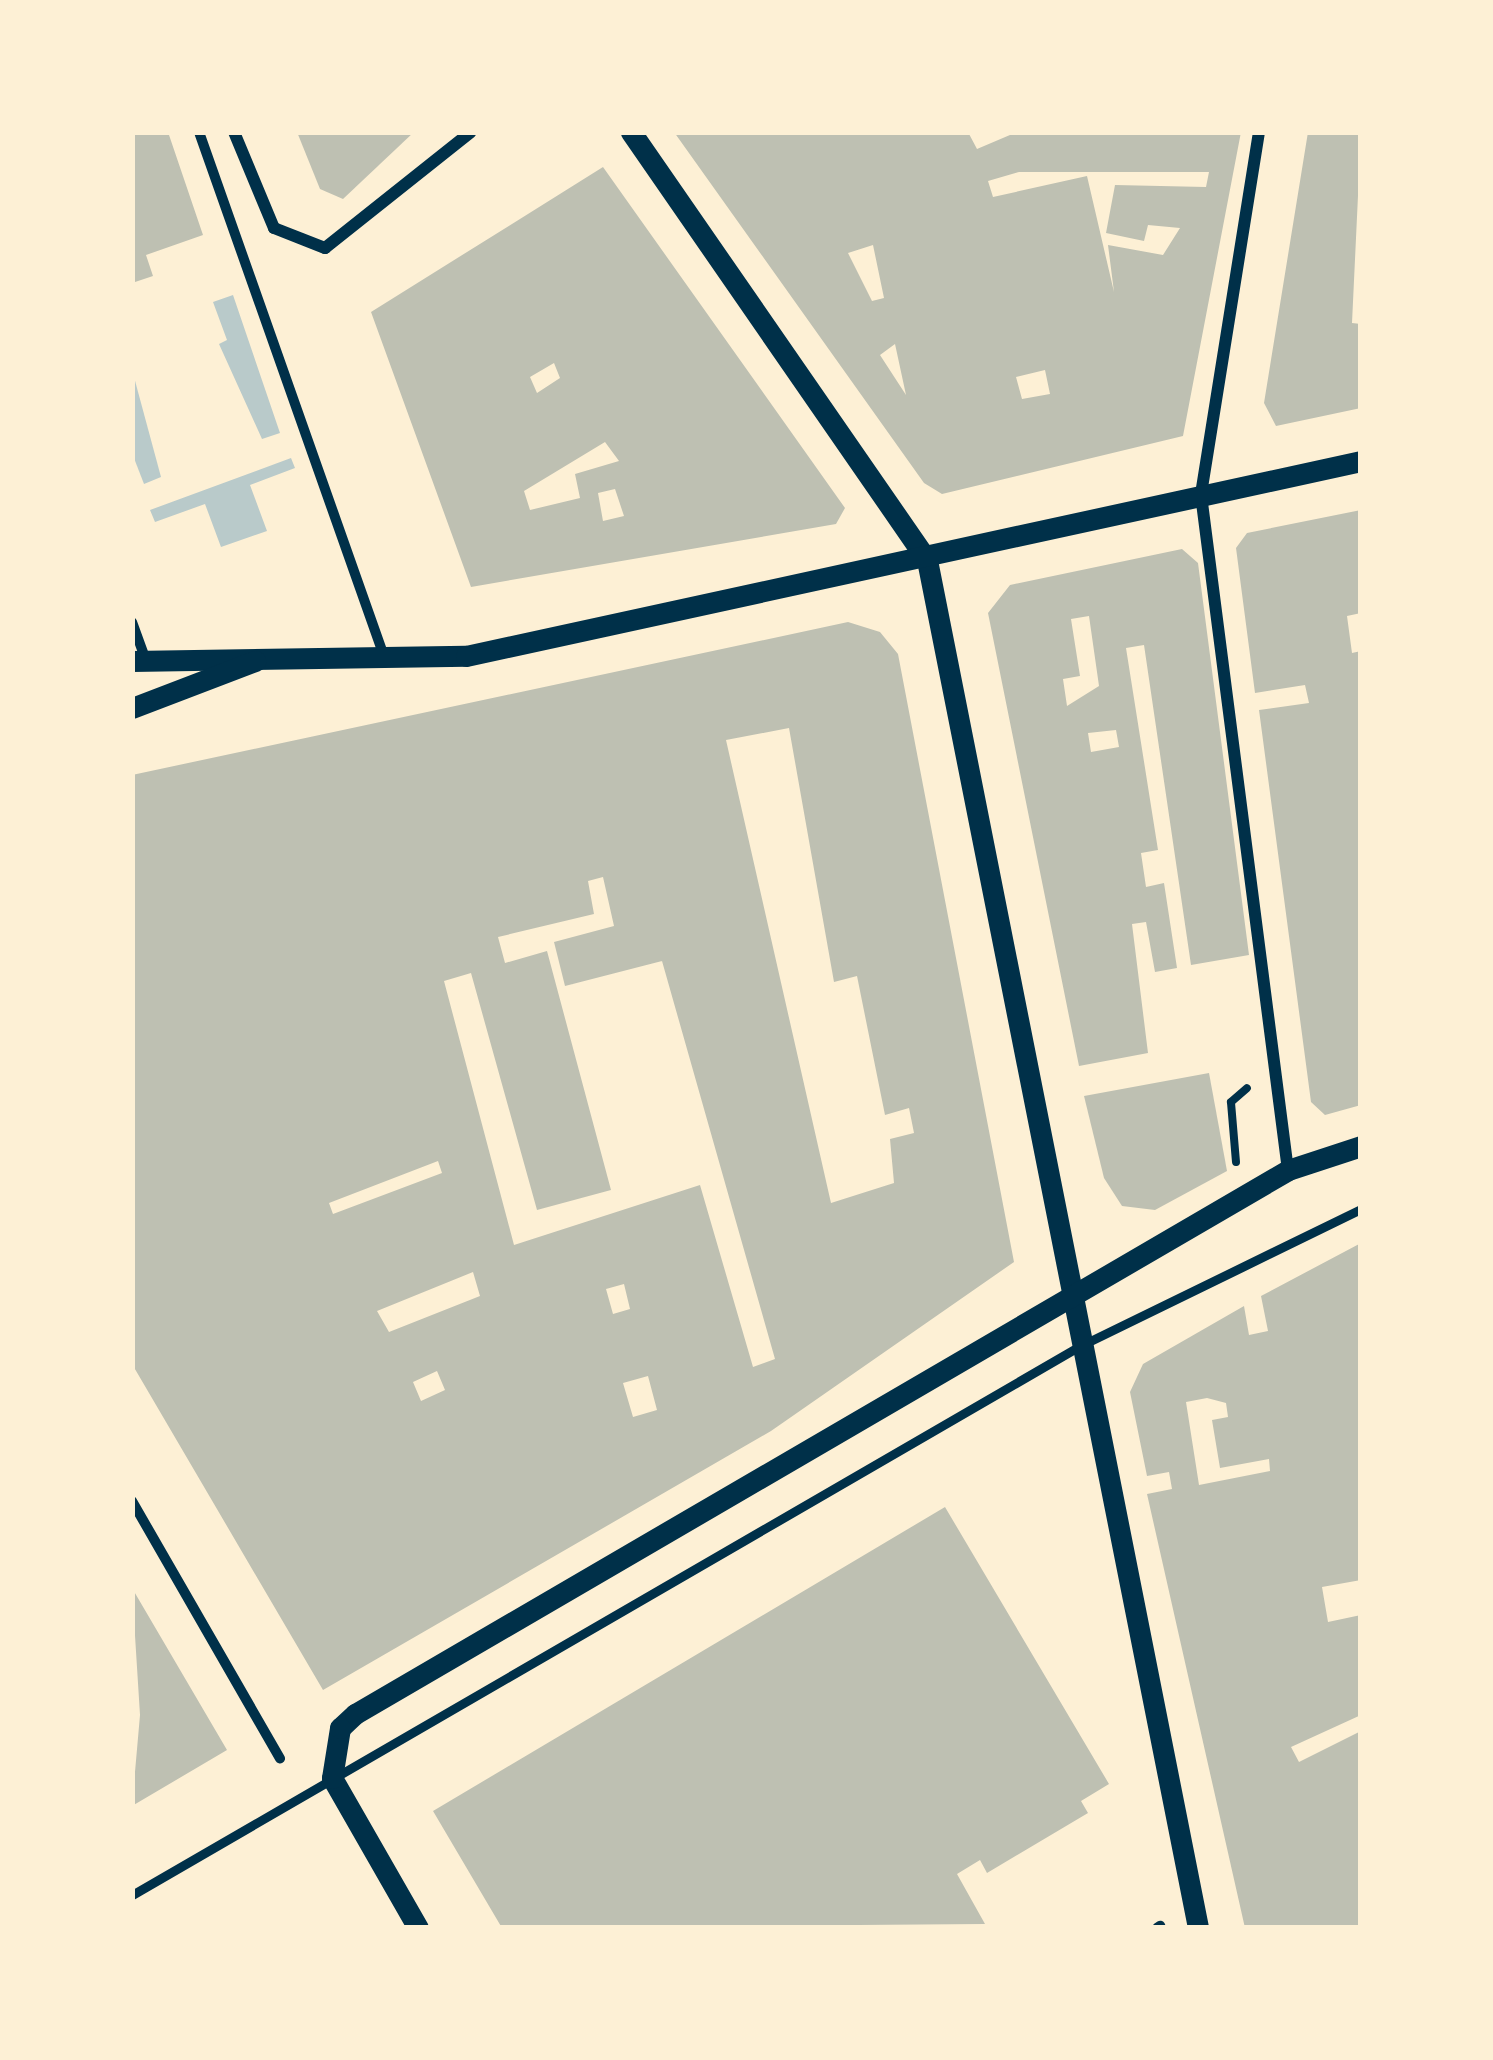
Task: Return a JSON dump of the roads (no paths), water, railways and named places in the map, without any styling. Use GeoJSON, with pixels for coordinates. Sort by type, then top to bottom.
{"type":"FeatureCollection","features":[{"type":"Feature","properties":{"kind":"street"},"geometry":{"type":"LineString","coordinates":[[199,132],[386,662]]}},
{"type":"Feature","properties":{"kind":"street"},"geometry":{"type":"LineString","coordinates":[[234,132],[274,227],[302,248],[358,231],[471,132]]}},
{"type":"Feature","properties":{"kind":"street"},"geometry":{"type":"LineString","coordinates":[[631,132],[927,560],[1198,1928]]}},
{"type":"Feature","properties":{"kind":"street"},"geometry":{"type":"LineString","coordinates":[[1259,132],[1201,495],[1288,1170]]}},
{"type":"Feature","properties":{"kind":"street"},"geometry":{"type":"LineString","coordinates":[[132,622],[138,660],[272,655],[386,662],[466,656],[927,560],[1361,461]]}},
{"type":"Feature","properties":{"kind":"street"},"geometry":{"type":"LineString","coordinates":[[132,708],[272,655]]}},
{"type":"Feature","properties":{"kind":"street"},"geometry":{"type":"LineString","coordinates":[[418,1928],[332,1778],[340,1729],[355,1714],[1288,1170],[1361,1146]]}},
{"type":"Feature","properties":{"kind":"street"},"geometry":{"type":"LineString","coordinates":[[132,1501],[280,1758]]}},
{"type":"Feature","properties":{"kind":"lane"},"geometry":{"type":"LineString","coordinates":[[132,1895],[1080,1346],[1361,1209]]}}]}
